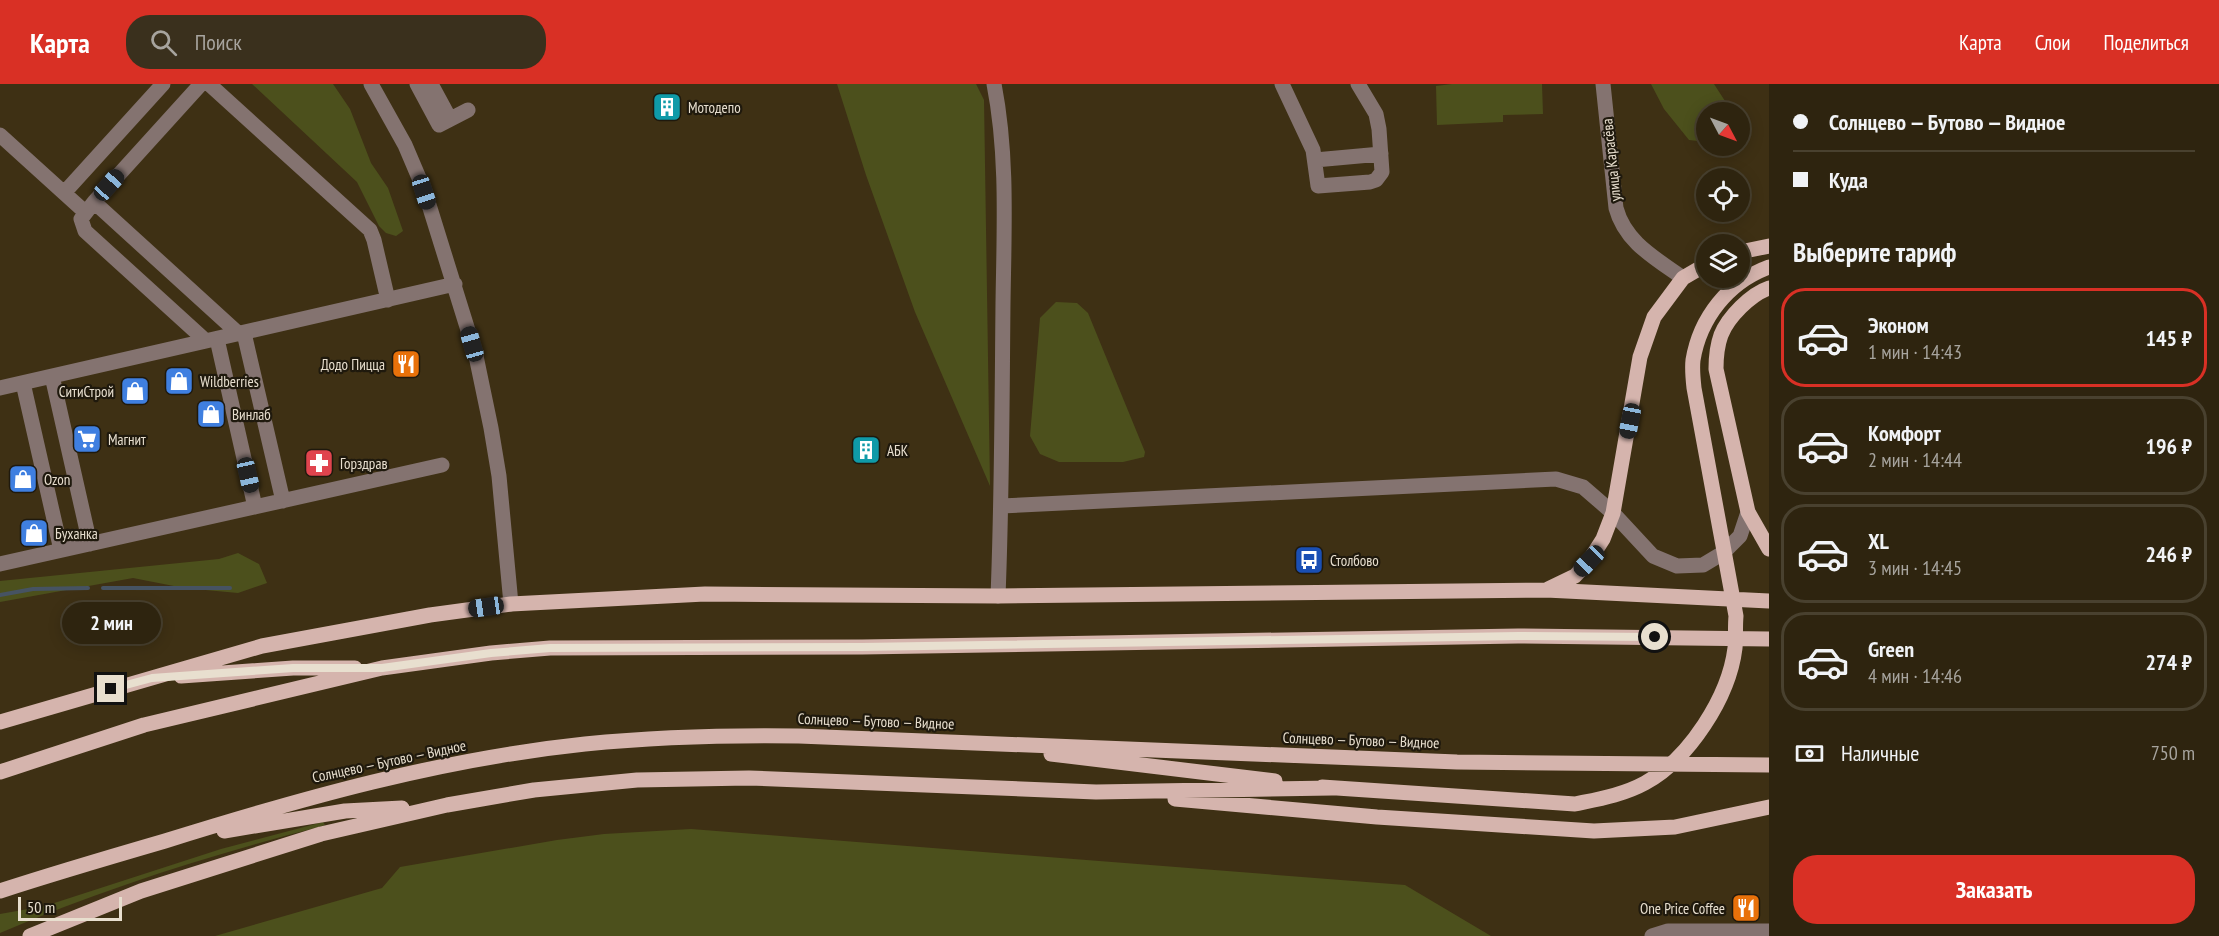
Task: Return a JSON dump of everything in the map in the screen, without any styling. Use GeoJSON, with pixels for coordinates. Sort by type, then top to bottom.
{"type":"FeatureCollection","features":[{"type":"Feature","properties":{"kind":"main road"},"geometry":{"type":"LineString","coordinates":[[1750,250],[1769,246]]}},
{"type":"Feature","properties":{"kind":"main road"},"geometry":{"type":"LineString","coordinates":[[933,740],[1332,788],[1575,804],[1615,796],[1646,783],[1672,764],[1695,738],[1712,712],[1727,680],[1735,649],[1736,616],[1694,388],[1693,362],[1700,334],[1715,306],[1731,289],[1758,271],[1769,267]]}},
{"type":"Feature","properties":{"kind":"main road"},"geometry":{"type":"LineString","coordinates":[[1546,590],[1575,576],[1589,561],[1603,539],[1612,513],[1640,357],[1654,317],[1683,278],[1696,270]]}},
{"type":"Feature","properties":{"kind":"main road"},"geometry":{"type":"LineString","coordinates":[[1769,288],[1747,302],[1731,319],[1721,335],[1716,369],[1748,512],[1769,549]]}},
{"type":"Feature","properties":{"kind":"main road"},"geometry":{"type":"LineString","coordinates":[[0,722],[262,646],[430,615],[511,604],[705,594],[998,596],[1546,590],[1769,601]]}},
{"type":"Feature","properties":{"kind":"main road"},"geometry":{"type":"LineString","coordinates":[[0,772],[144,725],[382,668],[491,653],[550,648],[851,648],[1518,636],[1769,639]]}},
{"type":"Feature","properties":{"kind":"main road"},"geometry":{"type":"LineString","coordinates":[[152,678],[293,668],[382,668]]}},
{"type":"Feature","properties":{"kind":"main road","name":"Солнцево — Бутово — Видное"},"geometry":{"type":"LineString","coordinates":[[0,891],[300,800],[368,782],[465,762],[585,744],[732,735],[933,740],[1457,762],[1769,765]]}},
{"type":"Feature","properties":{"kind":"main road"},"geometry":{"type":"LineString","coordinates":[[30,936],[152,887],[321,834],[447,805],[534,790],[648,780],[749,778],[1096,792],[1377,817],[1594,831],[1675,827],[1769,807]]}},
{"type":"Feature","properties":{"kind":"main road"},"geometry":{"type":"LineString","coordinates":[[1096,792],[1332,788]]}},
{"type":"Feature","properties":{"kind":"main road"},"geometry":{"type":"LineString","coordinates":[[156,843],[345,812],[447,805]]}},
{"type":"Feature","properties":{"kind":"street"},"geometry":{"type":"LineString","coordinates":[[64,193],[163,84]]}},
{"type":"Feature","properties":{"kind":"street"},"geometry":{"type":"LineString","coordinates":[[201,84],[89,207],[81,222],[85,231],[211,340],[255,507]]}},
{"type":"Feature","properties":{"kind":"street"},"geometry":{"type":"LineString","coordinates":[[209,84],[370,230],[388,300]]}},
{"type":"Feature","properties":{"kind":"street"},"geometry":{"type":"LineString","coordinates":[[371,84],[405,145],[424,192],[476,356],[491,428],[504,519],[511,604]]}},
{"type":"Feature","properties":{"kind":"street"},"geometry":{"type":"LineString","coordinates":[[417,84],[439,124],[468,110]]}},
{"type":"Feature","properties":{"kind":"street"},"geometry":{"type":"LineString","coordinates":[[430,84],[450,119]]}},
{"type":"Feature","properties":{"kind":"street"},"geometry":{"type":"LineString","coordinates":[[994,84],[1001,129],[1004,208],[998,596]]}},
{"type":"Feature","properties":{"kind":"street"},"geometry":{"type":"LineString","coordinates":[[1282,84],[1311,146],[1318,186],[1370,182],[1377,180],[1382,172],[1378,121],[1358,84]]}},
{"type":"Feature","properties":{"kind":"street","name":"улица Карасёва"},"geometry":{"type":"LineString","coordinates":[[1603,84],[1616,208],[1620,221],[1628,235],[1638,245],[1683,278]]}},
{"type":"Feature","properties":{"kind":"street"},"geometry":{"type":"LineString","coordinates":[[0,135],[64,193],[89,207],[242,333],[283,501]]}},
{"type":"Feature","properties":{"kind":"street"},"geometry":{"type":"LineString","coordinates":[[1315,160],[1381,154]]}},
{"type":"Feature","properties":{"kind":"street"},"geometry":{"type":"LineString","coordinates":[[0,388],[455,285]]}},
{"type":"Feature","properties":{"kind":"street"},"geometry":{"type":"LineString","coordinates":[[52,376],[90,544]]}},
{"type":"Feature","properties":{"kind":"street"},"geometry":{"type":"LineString","coordinates":[[23,383],[61,550]]}},
{"type":"Feature","properties":{"kind":"street"},"geometry":{"type":"LineString","coordinates":[[0,564],[442,465]]}},
{"type":"Feature","properties":{"kind":"street"},"geometry":{"type":"LineString","coordinates":[[1001,506],[1556,479],[1583,487],[1612,513],[1653,556],[1677,566],[1703,565],[1723,553],[1740,536],[1748,512]]}},
{"type":"Feature","properties":{"kind":"street"},"geometry":{"type":"LineString","coordinates":[[1652,936],[1668,931],[1769,931]]}},
{"type":"Feature","properties":{"kind":"green space"},"geometry":{"type":"Polygon","coordinates":[[[252,84],[333,84],[350,109],[371,163],[388,188],[403,231],[396,236],[386,233],[379,226],[357,182],[252,84]]]}},
{"type":"Feature","properties":{"kind":"green space"},"geometry":{"type":"Polygon","coordinates":[[[837,84],[976,84],[984,100],[990,486],[915,312],[866,175],[837,84]]]}},
{"type":"Feature","properties":{"kind":"green space"},"geometry":{"type":"Polygon","coordinates":[[[1542,84],[1543,114],[1503,115],[1503,122],[1437,125],[1436,86],[1542,84]]]}},
{"type":"Feature","properties":{"kind":"green space"},"geometry":{"type":"Polygon","coordinates":[[[1651,84],[1714,84],[1725,102],[1696,102],[1696,141],[1689,140],[1664,109],[1651,84]]]}},
{"type":"Feature","properties":{"kind":"green space"},"geometry":{"type":"Polygon","coordinates":[[[1056,302],[1077,303],[1088,313],[1145,452],[1144,457],[1123,462],[1059,462],[1040,454],[1030,436],[1040,318],[1056,302]]]}},
{"type":"Feature","properties":{"kind":"green space"},"geometry":{"type":"Polygon","coordinates":[[[238,553],[259,564],[267,583],[238,593],[184,588],[133,578],[0,602],[0,581],[219,559],[238,553]]]}},
{"type":"Feature","properties":{"kind":"green space"},"geometry":{"type":"Polygon","coordinates":[[[323,822],[325,825],[197,861],[117,888],[0,933],[0,914],[45,906],[221,849],[323,822]]]}},
{"type":"Feature","properties":{"kind":"green space"},"geometry":{"type":"Polygon","coordinates":[[[691,829],[1405,885],[1491,936],[215,936],[382,888],[400,867],[557,840],[604,834],[691,829]]]}},
{"type":"Feature","properties":{"kind":"waterway"},"geometry":{"type":"LineString","coordinates":[[0,595],[33,589],[88,588]]}},
{"type":"Feature","properties":{"kind":"waterway"},"geometry":{"type":"LineString","coordinates":[[103,588],[230,588]]}},
{"type":"Feature","properties":{"kind":"place","name":"Мотодепо"},"geometry":{"type":"Point","coordinates":[667,107]}},
{"type":"Feature","properties":{"kind":"place","name":"Додо Пицца"},"geometry":{"type":"Point","coordinates":[406,364]}},
{"type":"Feature","properties":{"kind":"place","name":"Wildberries"},"geometry":{"type":"Point","coordinates":[179,381]}},
{"type":"Feature","properties":{"kind":"place","name":"СитиСтрой"},"geometry":{"type":"Point","coordinates":[135,391]}},
{"type":"Feature","properties":{"kind":"place","name":"Винлаб"},"geometry":{"type":"Point","coordinates":[211,414]}},
{"type":"Feature","properties":{"kind":"place","name":"Магнит"},"geometry":{"type":"Point","coordinates":[87,439]}},
{"type":"Feature","properties":{"kind":"place","name":"АБК"},"geometry":{"type":"Point","coordinates":[866,450]}},
{"type":"Feature","properties":{"kind":"place","name":"Горздрав"},"geometry":{"type":"Point","coordinates":[319,463]}},
{"type":"Feature","properties":{"kind":"place","name":"Ozon"},"geometry":{"type":"Point","coordinates":[23,479]}},
{"type":"Feature","properties":{"kind":"place","name":"Буханка"},"geometry":{"type":"Point","coordinates":[34,533]}},
{"type":"Feature","properties":{"kind":"place","name":"Столбово"},"geometry":{"type":"Point","coordinates":[1309,560]}},
{"type":"Feature","properties":{"kind":"place","name":"One Price Coffee"},"geometry":{"type":"Point","coordinates":[1746,908]}},
{"type":"Feature","properties":{"kind":"route"},"geometry":{"type":"LineString","coordinates":[[111,689],[152,678],[293,668],[382,668],[491,653],[550,648],[862,647],[1518,636],[1655,637]]}}]}
